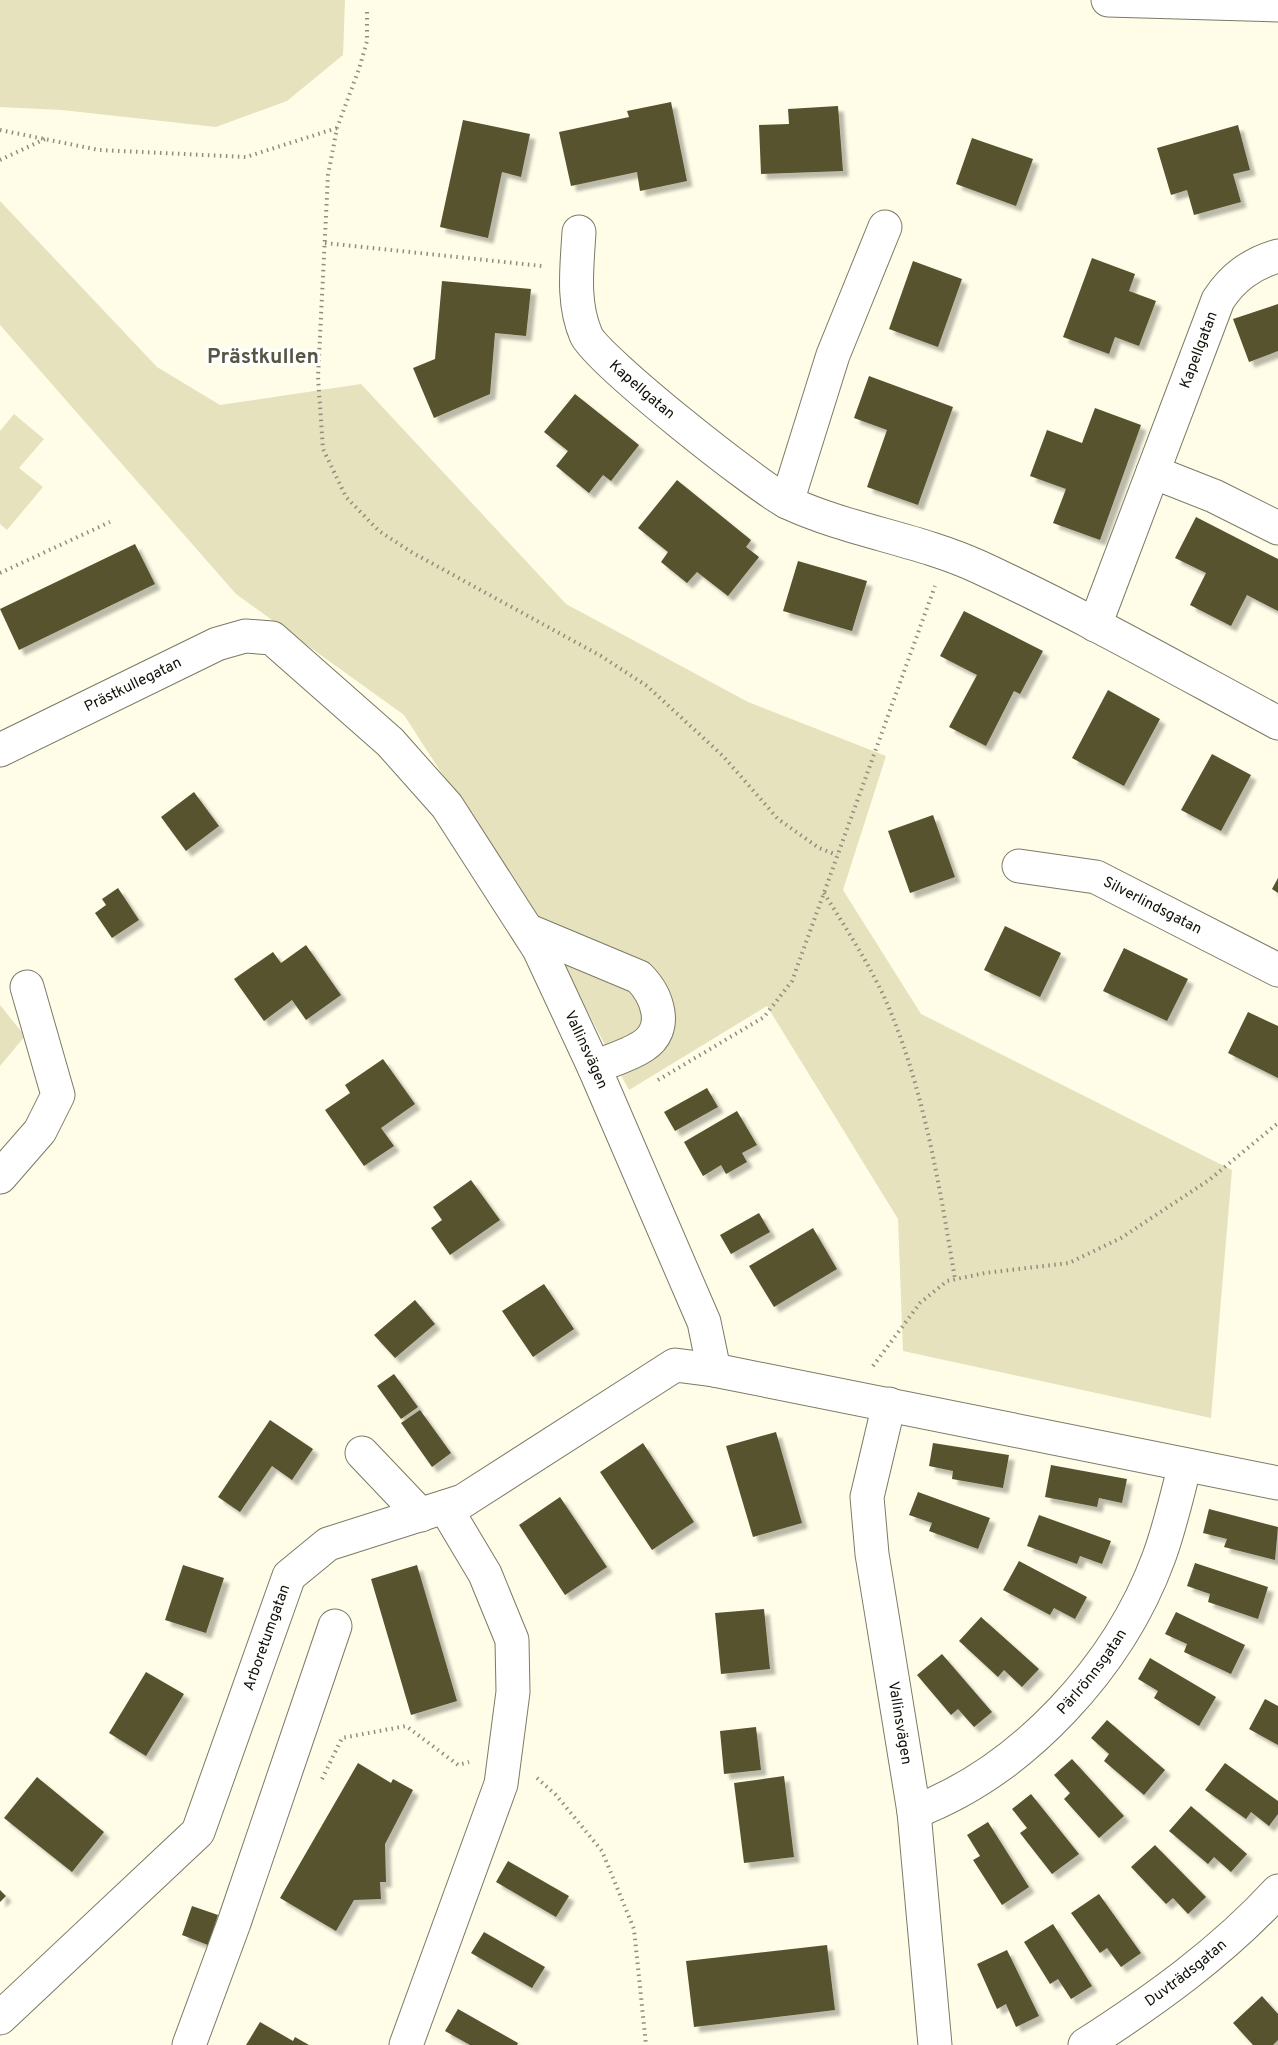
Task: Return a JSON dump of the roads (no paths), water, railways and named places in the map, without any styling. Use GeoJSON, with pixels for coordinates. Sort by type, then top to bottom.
{"type":"FeatureCollection","features":[{"type":"Feature","properties":{"kind":"street"},"geometry":{"type":"LineString","coordinates":[[1108,0],[1278,4]]}},
{"type":"Feature","properties":{"kind":"street"},"geometry":{"type":"LineString","coordinates":[[787,502],[833,355],[885,226]]}},
{"type":"Feature","properties":{"kind":"street","name":"Kapellgatan"},"geometry":{"type":"LineString","coordinates":[[579,232],[578,310],[587,337],[601,355],[749,475],[787,502],[822,516],[945,553],[1095,625],[1278,723]]}},
{"type":"Feature","properties":{"kind":"street","name":"Kapellgatan"},"geometry":{"type":"LineString","coordinates":[[1095,625],[1218,300],[1228,285],[1244,271],[1259,262],[1278,256]]}},
{"type":"Feature","properties":{"kind":"street"},"geometry":{"type":"LineString","coordinates":[[1153,472],[1214,496],[1278,528]]}},
{"type":"Feature","properties":{"kind":"street","name":"Prästkullegatan"},"geometry":{"type":"LineString","coordinates":[[0,750],[217,644],[245,636],[272,639]]}},
{"type":"Feature","properties":{"kind":"street","name":"Vallinsvägen"},"geometry":{"type":"LineString","coordinates":[[272,639],[382,735],[433,790],[447,806],[529,931],[594,1067],[704,1322],[714,1370]]}},
{"type":"Feature","properties":{"kind":"street","name":"Silverlindsgatan"},"geometry":{"type":"LineString","coordinates":[[1019,866],[1096,877],[1278,970]]}},
{"type":"Feature","properties":{"kind":"street"},"geometry":{"type":"LineString","coordinates":[[529,931],[639,977],[650,988],[659,1007],[655,1035],[643,1046],[594,1067]]}},
{"type":"Feature","properties":{"kind":"street"},"geometry":{"type":"LineString","coordinates":[[0,1177],[40,1131],[58,1095],[27,987]]}},
{"type":"Feature","properties":{"kind":"street","name":"Arboretumgatan"},"geometry":{"type":"LineString","coordinates":[[0,2018],[198,1832],[289,1576],[328,1544],[463,1501],[675,1365],[714,1370]]}},
{"type":"Feature","properties":{"kind":"street"},"geometry":{"type":"LineString","coordinates":[[714,1370],[1278,1483]]}},
{"type":"Feature","properties":{"kind":"street","name":"Vallinsvägen"},"geometry":{"type":"LineString","coordinates":[[889,1404],[867,1497],[872,1554],[914,1812],[935,2045]]}},
{"type":"Feature","properties":{"kind":"street"},"geometry":{"type":"LineString","coordinates":[[362,1453],[433,1511],[485,1574],[512,1640],[513,1692],[501,1784],[406,2045]]}},
{"type":"Feature","properties":{"kind":"street","name":"Pärlrönnsgatan"},"geometry":{"type":"LineString","coordinates":[[914,1812],[959,1791],[993,1770],[1026,1745],[1086,1683],[1127,1623],[1159,1558],[1185,1465]]}},
{"type":"Feature","properties":{"kind":"street"},"geometry":{"type":"LineString","coordinates":[[189,2045],[234,1923],[335,1626]]}},
{"type":"Feature","properties":{"kind":"street","name":"Duvträdsgatan"},"geometry":{"type":"LineString","coordinates":[[1085,2045],[1155,2000],[1209,1956],[1278,1891]]}},
{"type":"Feature","properties":{"kind":"district","name":"Prästkullen"},"geometry":{"type":"Point","coordinates":[263,357]}}]}
